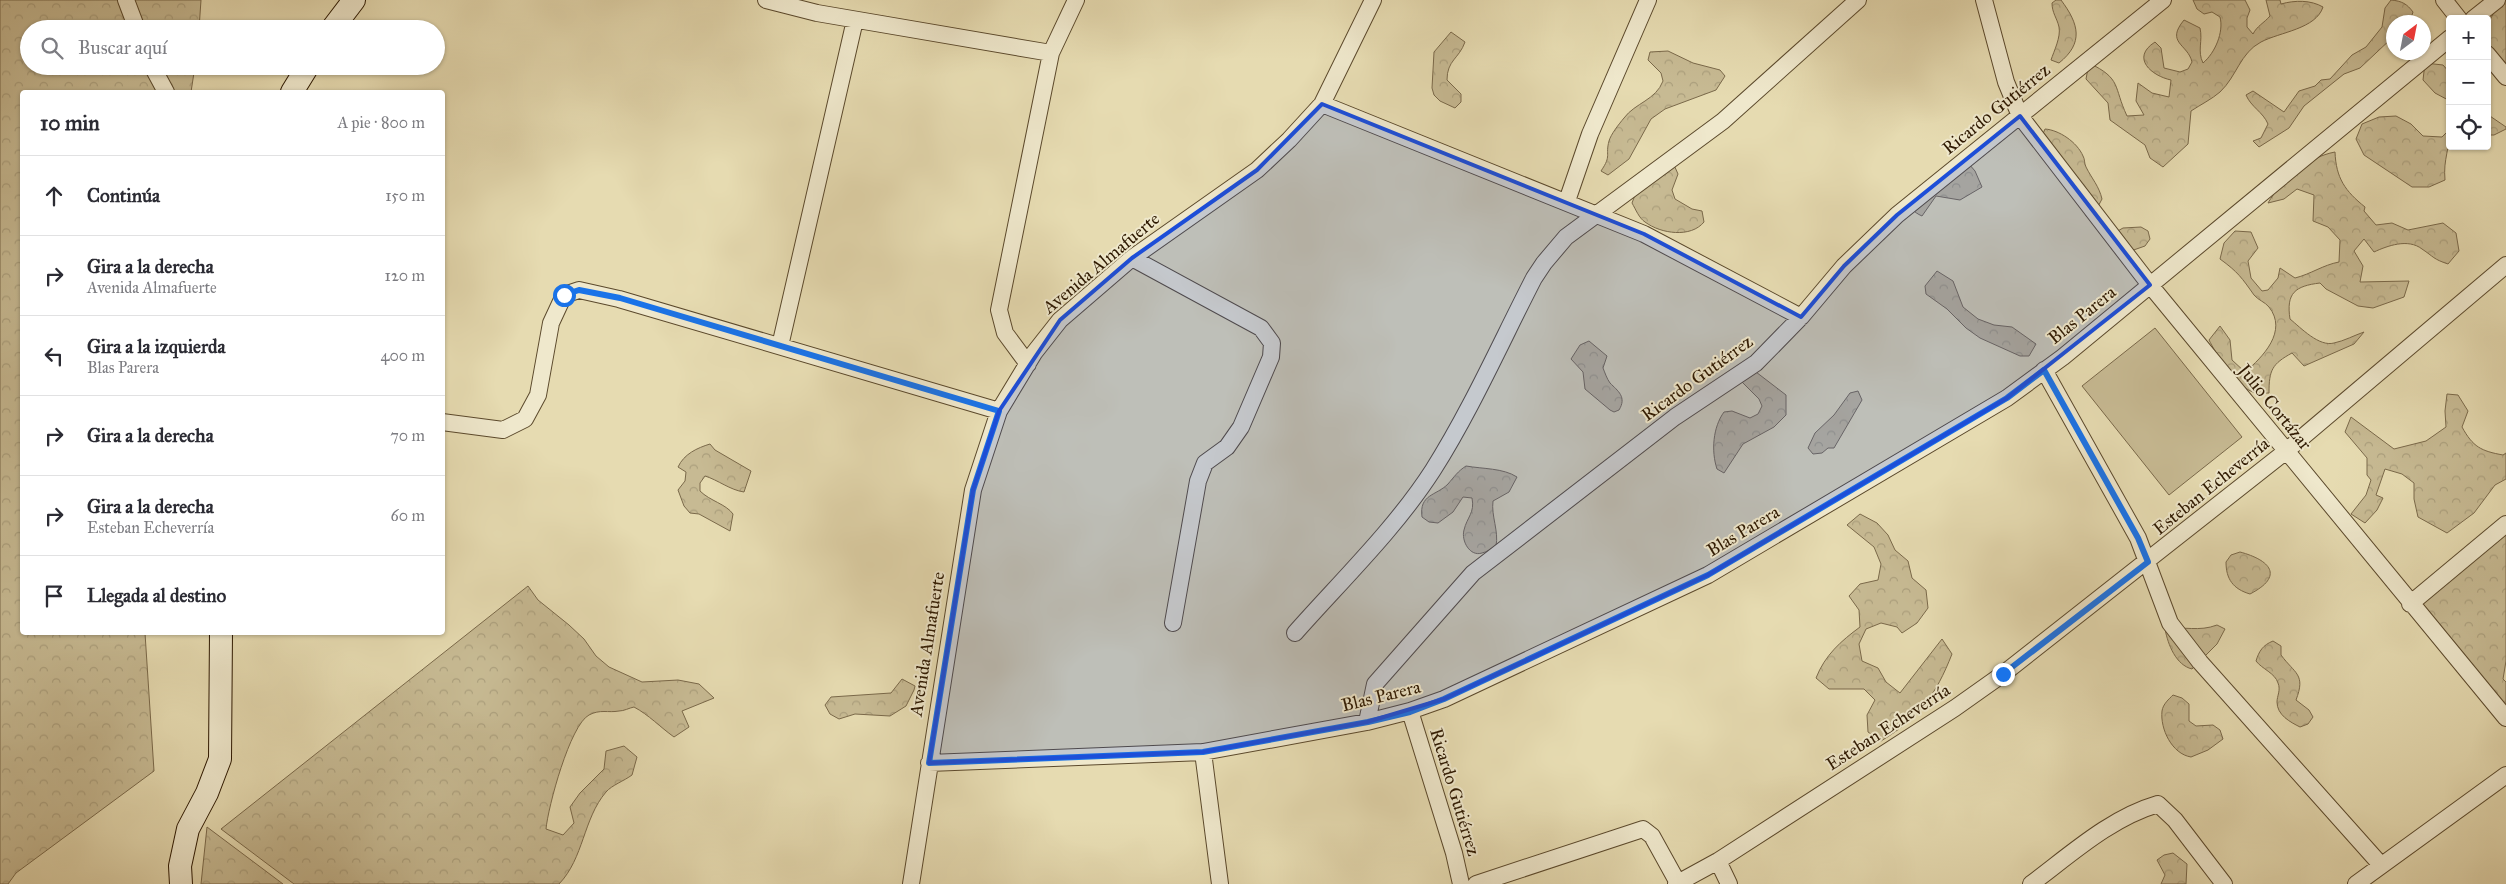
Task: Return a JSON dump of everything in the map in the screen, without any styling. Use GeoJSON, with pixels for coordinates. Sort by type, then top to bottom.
{"type":"FeatureCollection","features":[{"type":"Feature","properties":{"kind":"street"},"geometry":{"type":"LineString","coordinates":[[126,0],[134,20]]}},
{"type":"Feature","properties":{"kind":"street"},"geometry":{"type":"LineString","coordinates":[[339,20],[354,0]]}},
{"type":"Feature","properties":{"kind":"street"},"geometry":{"type":"LineString","coordinates":[[766,0],[817,14],[1051,53]]}},
{"type":"Feature","properties":{"kind":"street"},"geometry":{"type":"LineString","coordinates":[[1028,364],[1005,333],[998,310],[1051,53],[1076,0]]}},
{"type":"Feature","properties":{"kind":"street","name":"Avenida Almafuerte"},"geometry":{"type":"LineString","coordinates":[[911,884],[973,490],[999,411],[1028,364],[1060,320],[1132,258],[1257,170],[1289,140],[1322,104],[1373,0]]}},
{"type":"Feature","properties":{"kind":"street"},"geometry":{"type":"LineString","coordinates":[[1567,201],[1590,134],[1648,0]]}},
{"type":"Feature","properties":{"kind":"street"},"geometry":{"type":"LineString","coordinates":[[1295,633],[1399,515],[1432,471],[1544,263],[1566,237],[1599,215],[1723,121],[1858,0]]}},
{"type":"Feature","properties":{"kind":"street","name":"Julio Cortázar"},"geometry":{"type":"LineString","coordinates":[[1984,0],[2006,82],[2020,116],[2150,285],[2410,604],[2506,718]]}},
{"type":"Feature","properties":{"kind":"street","name":"Ricardo Gutiérrez"},"geometry":{"type":"LineString","coordinates":[[1368,722],[1375,684],[1474,574],[1675,417],[1756,363],[1801,317],[1844,266],[1891,220],[2163,0]]}},
{"type":"Feature","properties":{"kind":"street"},"geometry":{"type":"LineString","coordinates":[[2444,0],[2456,15]]}},
{"type":"Feature","properties":{"kind":"street"},"geometry":{"type":"LineString","coordinates":[[2478,15],[2497,0]]}},
{"type":"Feature","properties":{"kind":"street"},"geometry":{"type":"LineString","coordinates":[[780,346],[855,20]]}},
{"type":"Feature","properties":{"kind":"street","name":"Blas Parera"},"geometry":{"type":"LineString","coordinates":[[929,763],[1203,752],[1368,722],[1410,712],[1444,699],[1708,575],[2007,398],[2063,357],[2446,41]]}},
{"type":"Feature","properties":{"kind":"street"},"geometry":{"type":"LineString","coordinates":[[2491,59],[2506,77]]}},
{"type":"Feature","properties":{"kind":"street"},"geometry":{"type":"LineString","coordinates":[[157,75],[165,90]]}},
{"type":"Feature","properties":{"kind":"street"},"geometry":{"type":"LineString","coordinates":[[293,90],[302,75]]}},
{"type":"Feature","properties":{"kind":"street"},"geometry":{"type":"LineString","coordinates":[[1322,104],[1567,201],[1644,234],[1801,317]]}},
{"type":"Feature","properties":{"kind":"street"},"geometry":{"type":"LineString","coordinates":[[1132,258],[1261,328],[1272,343],[1271,357],[1241,427],[1228,447],[1205,463],[1198,481],[1173,624]]}},
{"type":"Feature","properties":{"kind":"street","name":"Esteban Echeverría"},"geometry":{"type":"LineString","coordinates":[[1677,883],[1718,861],[1971,697],[2148,562],[2286,452],[2506,265]]}},
{"type":"Feature","properties":{"kind":"street"},"geometry":{"type":"LineString","coordinates":[[445,422],[502,430],[525,419],[538,394],[551,323],[564,295],[579,290],[620,298],[999,411]]}},
{"type":"Feature","properties":{"kind":"street"},"geometry":{"type":"LineString","coordinates":[[2044,370],[2138,538],[2170,623],[2200,662],[2381,866]]}},
{"type":"Feature","properties":{"kind":"street"},"geometry":{"type":"LineString","coordinates":[[2410,604],[2506,524]]}},
{"type":"Feature","properties":{"kind":"street"},"geometry":{"type":"LineString","coordinates":[[181,884],[180,866],[188,829],[207,792],[220,759],[221,635]]}},
{"type":"Feature","properties":{"kind":"street","name":"Ricardo Gutiérrez"},"geometry":{"type":"LineString","coordinates":[[1410,712],[1454,853],[1461,884]]}},
{"type":"Feature","properties":{"kind":"street"},"geometry":{"type":"LineString","coordinates":[[1203,752],[1220,884]]}},
{"type":"Feature","properties":{"kind":"street"},"geometry":{"type":"LineString","coordinates":[[2356,884],[2506,775]]}},
{"type":"Feature","properties":{"kind":"street"},"geometry":{"type":"LineString","coordinates":[[2031,884],[2107,827],[2142,809],[2158,804],[2175,820],[2224,884]]}},
{"type":"Feature","properties":{"kind":"street"},"geometry":{"type":"LineString","coordinates":[[1476,884],[1643,829],[1652,836],[1677,883]]}},
{"type":"Feature","properties":{"kind":"street"},"geometry":{"type":"LineString","coordinates":[[1718,861],[1729,884]]}},
{"type":"Feature","properties":{"kind":"highlighted area"},"geometry":{"type":"Polygon","coordinates":[[[1322,104],[1644,234],[1801,317],[1844,266],[1897,215],[2020,116],[2150,285],[2007,398],[1708,575],[1444,699],[1367,722],[1203,752],[929,763],[973,490],[999,411],[1060,320],[1132,258],[1257,170],[1322,104]]]}},
{"type":"Feature","properties":{"kind":"green space"},"geometry":{"type":"Polygon","coordinates":[[[0,0],[201,0],[200,20],[20,20],[20,75],[194,75],[191,90],[20,90],[20,635],[145,635],[154,771],[16,873],[8,884],[0,884],[0,0]]]}},
{"type":"Feature","properties":{"kind":"green space"},"geometry":{"type":"Polygon","coordinates":[[[2056,0],[2061,0],[2072,17],[2076,33],[2072,48],[2059,63],[2051,60],[2059,35],[2059,27],[2052,7],[2052,3],[2056,0]]]}},
{"type":"Feature","properties":{"kind":"green space"},"geometry":{"type":"Polygon","coordinates":[[[2193,0],[2245,0],[2250,10],[2247,18],[2247,27],[2253,34],[2270,16],[2266,0],[2280,0],[2281,4],[2297,1],[2308,2],[2323,7],[2313,20],[2305,25],[2261,42],[2248,52],[2226,86],[2210,100],[2191,111],[2188,144],[2163,167],[2150,158],[2145,145],[2110,120],[2108,103],[2086,79],[2089,63],[2107,74],[2115,84],[2127,116],[2144,115],[2136,101],[2138,83],[2152,93],[2169,97],[2171,80],[2157,75],[2146,66],[2144,54],[2148,48],[2155,42],[2161,48],[2164,68],[2180,72],[2188,69],[2192,62],[2190,56],[2177,39],[2179,28],[2184,20],[2200,28],[2200,54],[2203,63],[2215,48],[2220,36],[2220,17],[2212,12],[2204,14],[2197,9],[2193,0]]]}},
{"type":"Feature","properties":{"kind":"green space"},"geometry":{"type":"Polygon","coordinates":[[[2391,0],[2401,2],[2413,12],[2412,15],[2386,15],[2386,44],[2360,68],[2344,74],[2304,106],[2289,128],[2259,147],[2253,141],[2261,138],[2268,124],[2246,95],[2253,91],[2284,112],[2299,91],[2315,86],[2321,80],[2330,79],[2352,55],[2366,47],[2382,27],[2385,8],[2391,0]]]}},
{"type":"Feature","properties":{"kind":"green space"},"geometry":{"type":"Polygon","coordinates":[[[2503,0],[2506,0],[2506,70],[2491,51],[2491,19],[2503,0]]]}},
{"type":"Feature","properties":{"kind":"green space"},"geometry":{"type":"Polygon","coordinates":[[[1451,32],[1465,42],[1463,48],[1451,64],[1448,73],[1447,80],[1461,94],[1461,102],[1455,108],[1440,101],[1434,95],[1432,88],[1434,52],[1451,32]]]}},
{"type":"Feature","properties":{"kind":"green space"},"geometry":{"type":"Polygon","coordinates":[[[1668,51],[1693,63],[1720,70],[1725,76],[1716,90],[1665,109],[1651,119],[1629,159],[1608,175],[1601,171],[1607,158],[1611,135],[1629,113],[1656,93],[1663,81],[1661,73],[1648,60],[1650,52],[1668,51]]]}},
{"type":"Feature","properties":{"kind":"green space"},"geometry":{"type":"Polygon","coordinates":[[[2425,63],[2443,65],[2446,68],[2446,99],[2435,93],[2423,80],[2425,63]]]}},
{"type":"Feature","properties":{"kind":"green space"},"geometry":{"type":"Polygon","coordinates":[[[2396,116],[2411,124],[2423,136],[2442,137],[2446,133],[2446,150],[2448,150],[2445,180],[2429,187],[2412,187],[2364,155],[2356,139],[2362,124],[2379,117],[2396,116]]]}},
{"type":"Feature","properties":{"kind":"green space"},"geometry":{"type":"Polygon","coordinates":[[[2491,117],[2506,127],[2506,129],[2491,135],[2491,117]]]}},
{"type":"Feature","properties":{"kind":"green space"},"geometry":{"type":"Polygon","coordinates":[[[2045,129],[2067,138],[2084,157],[2086,167],[2102,199],[2094,214],[2087,217],[2042,136],[2045,129]]]}},
{"type":"Feature","properties":{"kind":"green space"},"geometry":{"type":"Polygon","coordinates":[[[2335,152],[2337,169],[2343,183],[2365,207],[2364,211],[2376,225],[2392,223],[2408,230],[2443,223],[2456,233],[2459,251],[2448,264],[2410,244],[2398,244],[2374,252],[2364,239],[2354,251],[2363,266],[2360,282],[2409,281],[2404,297],[2373,308],[2358,306],[2326,289],[2320,283],[2298,289],[2294,292],[2289,303],[2290,319],[2316,340],[2334,343],[2364,332],[2354,344],[2304,366],[2292,353],[2273,368],[2269,393],[2255,393],[2240,384],[2209,340],[2220,326],[2230,340],[2232,360],[2245,372],[2266,351],[2275,334],[2276,325],[2269,307],[2256,297],[2239,276],[2220,259],[2224,243],[2235,231],[2251,232],[2258,248],[2248,261],[2251,278],[2262,291],[2268,290],[2278,278],[2280,268],[2295,278],[2339,262],[2340,240],[2328,227],[2313,221],[2314,195],[2297,189],[2284,199],[2268,203],[2297,170],[2315,159],[2335,152]]]}},
{"type":"Feature","properties":{"kind":"green space"},"geometry":{"type":"Polygon","coordinates":[[[1969,164],[1975,171],[1982,187],[1960,200],[1936,196],[1922,216],[1916,213],[1910,204],[1909,197],[1914,191],[1936,177],[1969,164]]]}},
{"type":"Feature","properties":{"kind":"green space"},"geometry":{"type":"Polygon","coordinates":[[[1674,165],[1678,174],[1672,190],[1675,199],[1692,209],[1702,211],[1704,222],[1692,230],[1684,232],[1667,231],[1652,226],[1641,218],[1632,203],[1635,195],[1674,165]]]}},
{"type":"Feature","properties":{"kind":"green space"},"geometry":{"type":"Polygon","coordinates":[[[2141,227],[2148,231],[2150,239],[2145,246],[2125,253],[2116,232],[2123,228],[2141,227]]]}},
{"type":"Feature","properties":{"kind":"green space"},"geometry":{"type":"Polygon","coordinates":[[[1937,271],[1953,281],[1963,307],[1978,319],[1994,325],[2012,327],[2036,344],[2029,356],[2020,356],[1980,338],[1966,328],[1947,309],[1926,294],[1925,286],[1937,271]]]}},
{"type":"Feature","properties":{"kind":"green space"},"geometry":{"type":"Polygon","coordinates":[[[2155,328],[2242,437],[2169,495],[2082,386],[2155,328]]]}},
{"type":"Feature","properties":{"kind":"green space"},"geometry":{"type":"Polygon","coordinates":[[[1589,341],[1607,356],[1603,368],[1609,381],[1622,398],[1619,410],[1614,412],[1585,389],[1583,372],[1571,359],[1580,345],[1589,341]]]}},
{"type":"Feature","properties":{"kind":"green space"},"geometry":{"type":"Polygon","coordinates":[[[1756,372],[1786,395],[1786,415],[1774,427],[1743,444],[1724,473],[1717,469],[1715,462],[1714,439],[1717,425],[1724,412],[1732,411],[1750,418],[1758,414],[1762,406],[1759,399],[1738,378],[1756,372]]]}},
{"type":"Feature","properties":{"kind":"green space"},"geometry":{"type":"Polygon","coordinates":[[[1858,391],[1862,400],[1834,448],[1828,448],[1822,453],[1813,454],[1808,448],[1815,433],[1834,415],[1850,393],[1858,391]]]}},
{"type":"Feature","properties":{"kind":"green space"},"geometry":{"type":"Polygon","coordinates":[[[2447,394],[2458,395],[2468,411],[2462,427],[2474,444],[2489,452],[2503,455],[2506,453],[2506,479],[2495,485],[2474,513],[2447,533],[2418,517],[2414,499],[2414,483],[2402,474],[2385,469],[2376,495],[2383,498],[2377,510],[2365,523],[2351,514],[2366,495],[2371,480],[2367,475],[2367,458],[2345,432],[2351,417],[2394,449],[2426,441],[2446,427],[2447,394]]]}},
{"type":"Feature","properties":{"kind":"green space"},"geometry":{"type":"Polygon","coordinates":[[[710,444],[715,450],[751,471],[744,492],[705,476],[700,483],[700,491],[733,514],[730,531],[699,514],[690,513],[684,506],[678,490],[685,481],[686,472],[678,467],[681,462],[691,452],[710,444]]]}},
{"type":"Feature","properties":{"kind":"green space"},"geometry":{"type":"Polygon","coordinates":[[[1466,466],[1499,470],[1517,477],[1509,492],[1493,501],[1497,535],[1496,546],[1478,554],[1467,547],[1463,534],[1472,511],[1472,498],[1463,497],[1453,512],[1438,523],[1429,522],[1422,517],[1423,504],[1429,496],[1448,484],[1466,466]]]}},
{"type":"Feature","properties":{"kind":"green space"},"geometry":{"type":"Polygon","coordinates":[[[1860,514],[1877,523],[1888,535],[1895,550],[1908,561],[1912,578],[1926,590],[1928,608],[1917,623],[1902,633],[1897,627],[1881,623],[1866,629],[1859,644],[1862,661],[1878,668],[1886,682],[1900,693],[1942,639],[1952,654],[1940,682],[1925,704],[1906,723],[1881,741],[1868,732],[1867,715],[1875,700],[1864,689],[1829,689],[1816,678],[1824,662],[1834,649],[1860,627],[1859,610],[1849,596],[1860,584],[1878,580],[1881,564],[1874,547],[1847,525],[1860,514]]]}},
{"type":"Feature","properties":{"kind":"green space"},"geometry":{"type":"Polygon","coordinates":[[[2506,532],[2506,661],[2503,679],[2506,682],[2506,718],[2420,610],[2425,594],[2506,532]]]}},
{"type":"Feature","properties":{"kind":"green space"},"geometry":{"type":"Polygon","coordinates":[[[2240,552],[2259,559],[2269,569],[2270,575],[2267,581],[2250,594],[2235,586],[2227,573],[2226,562],[2231,555],[2240,552]]]}},
{"type":"Feature","properties":{"kind":"green space"},"geometry":{"type":"Polygon","coordinates":[[[528,586],[538,600],[584,639],[596,656],[609,667],[642,682],[678,680],[699,684],[714,698],[682,711],[689,727],[674,737],[634,707],[615,712],[593,713],[582,722],[561,768],[555,786],[546,829],[563,835],[574,823],[570,807],[580,793],[604,769],[606,751],[624,746],[637,757],[632,775],[606,792],[598,803],[574,862],[559,884],[294,884],[221,829],[528,586]]]}},
{"type":"Feature","properties":{"kind":"green space"},"geometry":{"type":"Polygon","coordinates":[[[2217,625],[2225,629],[2217,644],[2192,669],[2186,667],[2177,659],[2168,641],[2165,629],[2198,629],[2217,625]]]}},
{"type":"Feature","properties":{"kind":"green space"},"geometry":{"type":"Polygon","coordinates":[[[2273,641],[2281,646],[2281,655],[2298,675],[2300,685],[2296,700],[2309,710],[2313,717],[2308,724],[2300,727],[2288,720],[2279,711],[2277,702],[2279,686],[2271,674],[2256,661],[2262,649],[2273,641]]]}},
{"type":"Feature","properties":{"kind":"green space"},"geometry":{"type":"Polygon","coordinates":[[[902,679],[915,686],[914,690],[906,706],[890,716],[855,714],[839,719],[830,714],[825,705],[831,697],[891,693],[902,679]]]}},
{"type":"Feature","properties":{"kind":"green space"},"geometry":{"type":"Polygon","coordinates":[[[2173,695],[2182,698],[2189,704],[2189,721],[2196,726],[2213,725],[2220,730],[2223,739],[2208,750],[2191,757],[2178,751],[2165,733],[2162,718],[2164,706],[2173,695]]]}},
{"type":"Feature","properties":{"kind":"green space"},"geometry":{"type":"Polygon","coordinates":[[[207,827],[283,884],[201,884],[207,827]]]}},
{"type":"Feature","properties":{"kind":"green space"},"geometry":{"type":"Polygon","coordinates":[[[2173,853],[2187,864],[2186,884],[2161,884],[2165,875],[2157,860],[2164,855],[2173,853]]]}},
{"type":"Feature","properties":{"kind":"route"},"geometry":{"type":"LineString","coordinates":[[564,295],[579,290],[620,298],[999,411],[973,490],[929,763],[1203,752],[1368,722],[1410,712],[1444,699],[1708,575],[2007,398],[2044,370],[2138,538],[2148,562],[2003,674]]}}]}
